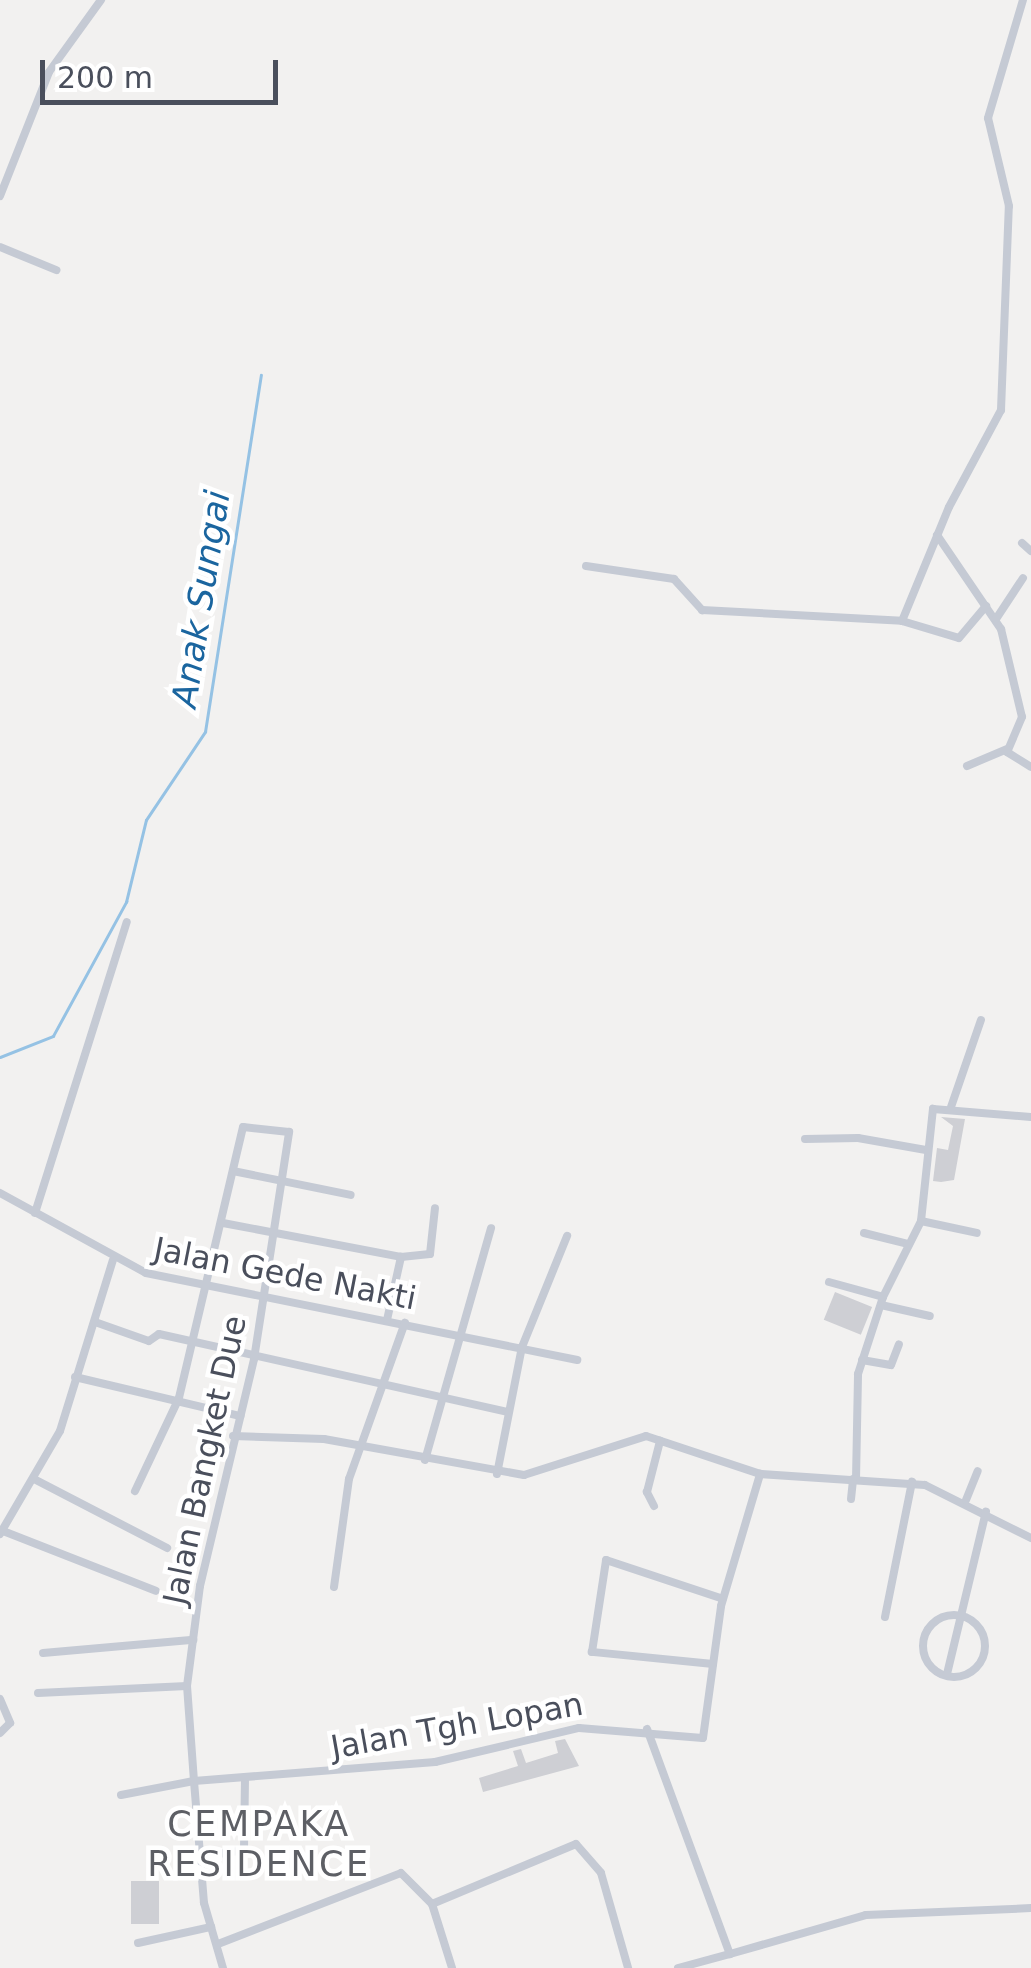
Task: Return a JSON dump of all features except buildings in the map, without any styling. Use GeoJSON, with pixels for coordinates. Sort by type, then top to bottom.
{"type":"FeatureCollection","features":[{"type":"Feature","properties":{"kind":"street"},"geometry":{"type":"LineString","coordinates":[[0,196],[49,72],[101,0]]}},
{"type":"Feature","properties":{"kind":"street"},"geometry":{"type":"LineString","coordinates":[[902,621],[937,536],[1003,398],[1009,206],[988,118],[1023,0]]}},
{"type":"Feature","properties":{"kind":"street"},"geometry":{"type":"LineString","coordinates":[[0,247],[56,270]]}},
{"type":"Feature","properties":{"kind":"street"},"geometry":{"type":"LineString","coordinates":[[937,536],[996,619],[1020,712]]}},
{"type":"Feature","properties":{"kind":"street"},"geometry":{"type":"LineString","coordinates":[[1022,543],[1031,551]]}},
{"type":"Feature","properties":{"kind":"street"},"geometry":{"type":"LineString","coordinates":[[586,566],[674,579],[702,610],[902,621],[962,638],[986,606]]}},
{"type":"Feature","properties":{"kind":"street"},"geometry":{"type":"LineString","coordinates":[[996,619],[1023,578]]}},
{"type":"Feature","properties":{"kind":"street"},"geometry":{"type":"LineString","coordinates":[[1031,700],[1020,712],[1007,749],[1009,758],[1031,767]]}},
{"type":"Feature","properties":{"kind":"street"},"geometry":{"type":"LineString","coordinates":[[966,766],[1007,749]]}},
{"type":"Feature","properties":{"kind":"street"},"geometry":{"type":"LineString","coordinates":[[35,1213],[127,922]]}},
{"type":"Feature","properties":{"kind":"street"},"geometry":{"type":"LineString","coordinates":[[950,1107],[981,1020]]}},
{"type":"Feature","properties":{"kind":"street"},"geometry":{"type":"LineString","coordinates":[[851,1499],[862,1360],[882,1301],[921,1221],[933,1109],[950,1107],[1031,1117]]}},
{"type":"Feature","properties":{"kind":"street","name":"Jalan Bangket Due"},"geometry":{"type":"LineString","coordinates":[[194,1781],[187,1686],[193,1640],[278,1234],[292,1150],[289,1132],[251,1124],[233,1170]]}},
{"type":"Feature","properties":{"kind":"street"},"geometry":{"type":"LineString","coordinates":[[805,1139],[858,1138],[926,1150]]}},
{"type":"Feature","properties":{"kind":"street"},"geometry":{"type":"LineString","coordinates":[[135,1491],[179,1398],[233,1170],[350,1194]]}},
{"type":"Feature","properties":{"kind":"street","name":"Jalan Gede Nakti"},"geometry":{"type":"LineString","coordinates":[[0,1193],[113,1260],[208,1287],[577,1360]]}},
{"type":"Feature","properties":{"kind":"street"},"geometry":{"type":"LineString","coordinates":[[222,1222],[401,1258],[430,1254],[435,1208]]}},
{"type":"Feature","properties":{"kind":"street"},"geometry":{"type":"LineString","coordinates":[[921,1221],[977,1233]]}},
{"type":"Feature","properties":{"kind":"street"},"geometry":{"type":"LineString","coordinates":[[424,1460],[491,1228]]}},
{"type":"Feature","properties":{"kind":"street"},"geometry":{"type":"LineString","coordinates":[[864,1233],[908,1244]]}},
{"type":"Feature","properties":{"kind":"street"},"geometry":{"type":"LineString","coordinates":[[496,1474],[522,1347],[567,1236]]}},
{"type":"Feature","properties":{"kind":"street"},"geometry":{"type":"LineString","coordinates":[[387,1320],[401,1258]]}},
{"type":"Feature","properties":{"kind":"street"},"geometry":{"type":"LineString","coordinates":[[113,1260],[74,1377],[64,1420],[1,1532],[156,1591]]}},
{"type":"Feature","properties":{"kind":"street"},"geometry":{"type":"LineString","coordinates":[[829,1282],[930,1316]]}},
{"type":"Feature","properties":{"kind":"street"},"geometry":{"type":"LineString","coordinates":[[95,1322],[149,1341],[159,1334],[254,1359],[508,1412]]}},
{"type":"Feature","properties":{"kind":"street"},"geometry":{"type":"LineString","coordinates":[[334,1587],[359,1445],[405,1323]]}},
{"type":"Feature","properties":{"kind":"street"},"geometry":{"type":"LineString","coordinates":[[862,1360],[890,1365],[899,1344]]}},
{"type":"Feature","properties":{"kind":"street"},"geometry":{"type":"LineString","coordinates":[[74,1377],[179,1398],[240,1416]]}},
{"type":"Feature","properties":{"kind":"street"},"geometry":{"type":"LineString","coordinates":[[233,1436],[359,1445],[496,1474],[541,1474],[567,1455],[636,1436],[660,1440],[760,1474],[912,1482],[966,1500],[1031,1538]]}},
{"type":"Feature","properties":{"kind":"street"},"geometry":{"type":"LineString","coordinates":[[654,1506],[647,1492],[660,1440]]}},
{"type":"Feature","properties":{"kind":"street"},"geometry":{"type":"LineString","coordinates":[[966,1500],[978,1472]]}},
{"type":"Feature","properties":{"kind":"street","name":"Jalan Tgh Lopan"},"geometry":{"type":"LineString","coordinates":[[121,1795],[194,1781],[245,1780],[435,1762],[578,1728],[647,1729],[703,1738],[723,1599],[760,1474]]}},
{"type":"Feature","properties":{"kind":"street"},"geometry":{"type":"LineString","coordinates":[[34,1479],[167,1548]]}},
{"type":"Feature","properties":{"kind":"street"},"geometry":{"type":"LineString","coordinates":[[885,1617],[912,1482]]}},
{"type":"Feature","properties":{"kind":"street"},"geometry":{"type":"LineString","coordinates":[[947,1674],[986,1512]]}},
{"type":"Feature","properties":{"kind":"street"},"geometry":{"type":"LineString","coordinates":[[713,1664],[592,1652],[606,1560],[723,1599]]}},
{"type":"Feature","properties":{"kind":"street"},"geometry":{"type":"LineString","coordinates":[[934,1616],[958,1618],[985,1633],[973,1674],[947,1674],[923,1662],[934,1616]]}},
{"type":"Feature","properties":{"kind":"street"},"geometry":{"type":"LineString","coordinates":[[43,1653],[193,1640]]}},
{"type":"Feature","properties":{"kind":"street"},"geometry":{"type":"LineString","coordinates":[[38,1693],[187,1686]]}},
{"type":"Feature","properties":{"kind":"street"},"geometry":{"type":"LineString","coordinates":[[0,1699],[9,1720],[0,1733]]}},
{"type":"Feature","properties":{"kind":"street"},"geometry":{"type":"LineString","coordinates":[[647,1729],[730,1954]]}},
{"type":"Feature","properties":{"kind":"street"},"geometry":{"type":"LineString","coordinates":[[199,1857],[244,1850],[245,1780]]}},
{"type":"Feature","properties":{"kind":"street"},"geometry":{"type":"LineString","coordinates":[[194,1781],[199,1857],[211,1928],[224,1968]]}},
{"type":"Feature","properties":{"kind":"street"},"geometry":{"type":"LineString","coordinates":[[432,1904],[576,1844],[601,1873],[628,1968]]}},
{"type":"Feature","properties":{"kind":"street"},"geometry":{"type":"LineString","coordinates":[[218,1944],[400,1873],[432,1904],[452,1968]]}},
{"type":"Feature","properties":{"kind":"street"},"geometry":{"type":"LineString","coordinates":[[678,1968],[866,1915],[1031,1908]]}},
{"type":"Feature","properties":{"kind":"street"},"geometry":{"type":"LineString","coordinates":[[138,1944],[211,1928]]}},
{"type":"Feature","properties":{"kind":"waterway","name":"Anak Sungai"},"geometry":{"type":"LineString","coordinates":[[0,1057],[53,1036],[126,902],[146,820],[205,732],[261,375]]}},
{"type":"Feature","properties":{"kind":"district","name":"CEMPAKA RESIDENCE"},"geometry":{"type":"Point","coordinates":[259,1844]}}]}
